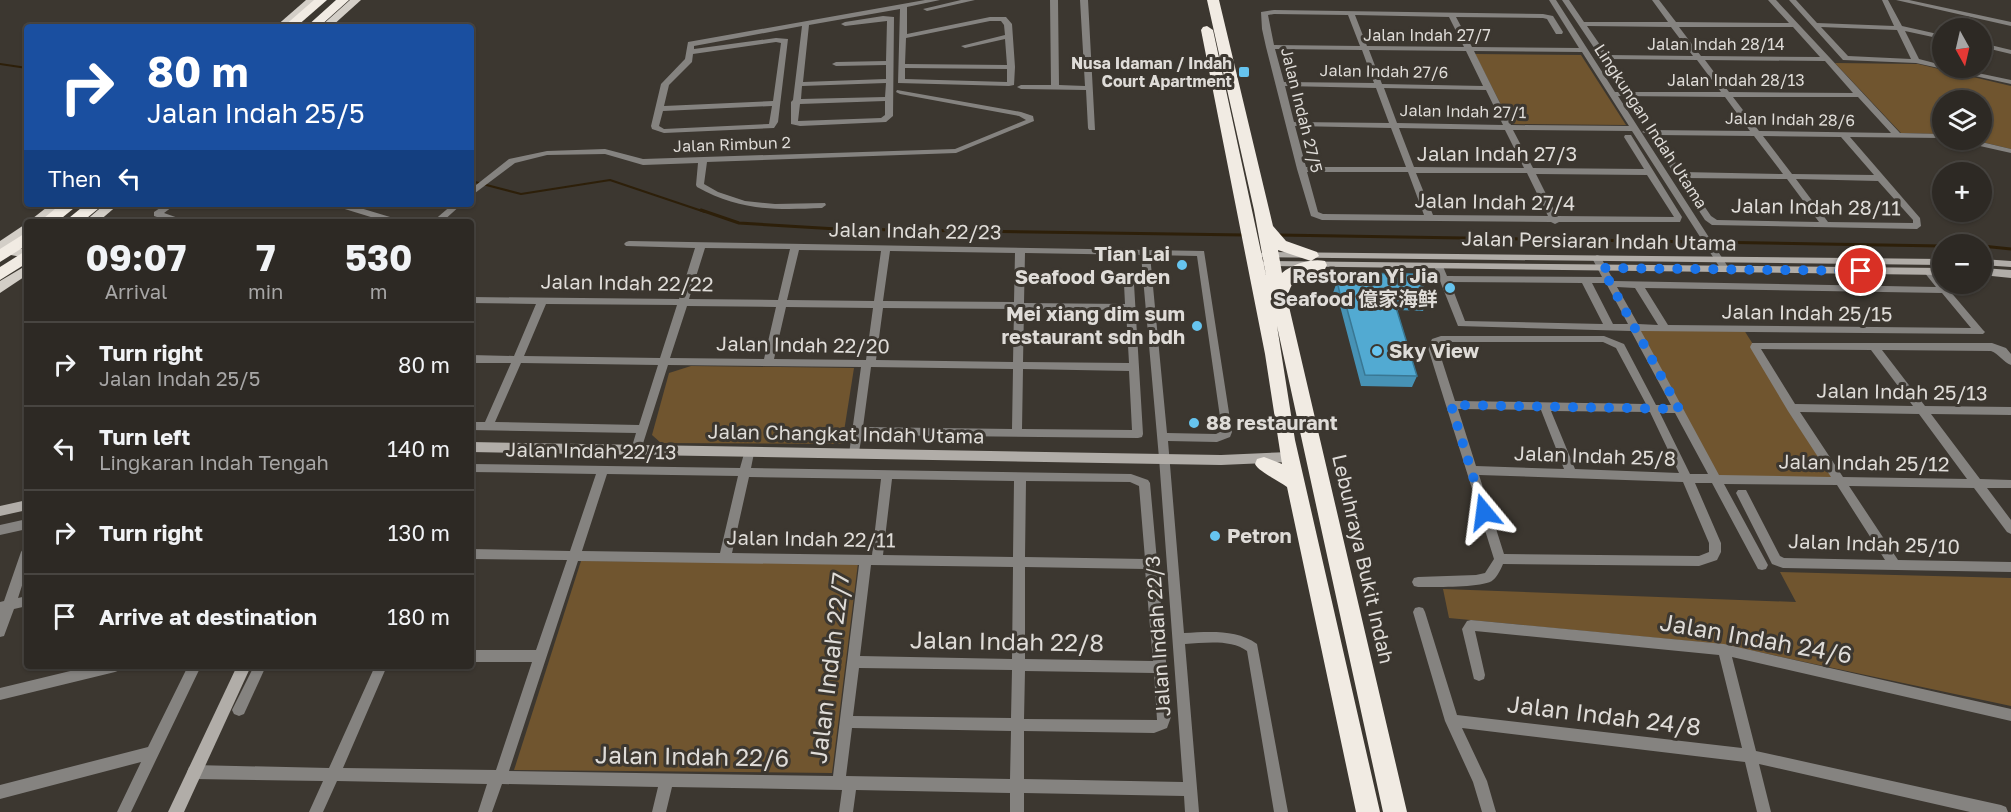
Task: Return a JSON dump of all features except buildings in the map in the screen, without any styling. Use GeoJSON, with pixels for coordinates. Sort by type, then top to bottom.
{"type":"FeatureCollection","features":[{"type":"Feature","properties":{"kind":"highway"},"geometry":{"type":"LineString","coordinates":[[293,24],[321,0]]}},
{"type":"Feature","properties":{"kind":"highway"},"geometry":{"type":"LineString","coordinates":[[315,24],[343,0]]}},
{"type":"Feature","properties":{"kind":"highway","name":"Lebuhraya Bukit Indah"},"geometry":{"type":"LineString","coordinates":[[1201,0],[1249,224],[1265,250],[1275,354],[1292,461],[1368,812]]}},
{"type":"Feature","properties":{"kind":"highway","name":"Lebuhraya Bukit Indah"},"geometry":{"type":"LineString","coordinates":[[1213,0],[1265,250],[1279,298],[1323,486],[1395,812]]}},
{"type":"Feature","properties":{"kind":"highway"},"geometry":{"type":"LineString","coordinates":[[44,219],[66,207]]}},
{"type":"Feature","properties":{"kind":"highway"},"geometry":{"type":"LineString","coordinates":[[76,219],[92,207]]}},
{"type":"Feature","properties":{"kind":"highway"},"geometry":{"type":"LineString","coordinates":[[0,257],[24,239]]}},
{"type":"Feature","properties":{"kind":"highway"},"geometry":{"type":"LineString","coordinates":[[1265,250],[1315,260]]}},
{"type":"Feature","properties":{"kind":"highway"},"geometry":{"type":"LineString","coordinates":[[1279,298],[1282,283],[1288,275],[1315,260]]}},
{"type":"Feature","properties":{"kind":"highway"},"geometry":{"type":"LineString","coordinates":[[1313,444],[1292,461],[1280,471],[1266,461],[1276,453],[1292,461],[1323,486]]}},
{"type":"Feature","properties":{"kind":"main road"},"geometry":{"type":"LineString","coordinates":[[284,24],[312,0]]}},
{"type":"Feature","properties":{"kind":"main road"},"geometry":{"type":"LineString","coordinates":[[328,24],[356,0]]}},
{"type":"Feature","properties":{"kind":"main road"},"geometry":{"type":"LineString","coordinates":[[43,219],[56,207]]}},
{"type":"Feature","properties":{"kind":"main road"},"geometry":{"type":"LineString","coordinates":[[94,219],[109,207]]}},
{"type":"Feature","properties":{"kind":"main road"},"geometry":{"type":"LineString","coordinates":[[4,245],[24,229]]}},
{"type":"Feature","properties":{"kind":"main road"},"geometry":{"type":"LineString","coordinates":[[4,245],[24,243]]}},
{"type":"Feature","properties":{"kind":"main road"},"geometry":{"type":"LineString","coordinates":[[4,245],[24,254]]}},
{"type":"Feature","properties":{"kind":"main road","name":"Jalan Persiaran Indah Utama"},"geometry":{"type":"LineString","coordinates":[[1315,260],[1722,264],[1932,262]]}},
{"type":"Feature","properties":{"kind":"main road","name":"Jalan Persiaran Indah Utama"},"geometry":{"type":"LineString","coordinates":[[1315,260],[1439,266],[1599,263]]}},
{"type":"Feature","properties":{"kind":"main road"},"geometry":{"type":"LineString","coordinates":[[1992,263],[2011,264]]}},
{"type":"Feature","properties":{"kind":"main road","name":"Jalan Persiaran Indah Utama"},"geometry":{"type":"LineString","coordinates":[[1722,264],[1929,272]]}},
{"type":"Feature","properties":{"kind":"main road"},"geometry":{"type":"LineString","coordinates":[[0,288],[17,273]]}},
{"type":"Feature","properties":{"kind":"main road"},"geometry":{"type":"LineString","coordinates":[[1992,273],[2011,274]]}},
{"type":"Feature","properties":{"kind":"main road","name":"Jalan Changkat Indah Utama"},"geometry":{"type":"LineString","coordinates":[[474,447],[1164,458],[1221,460],[1238,464],[1266,461]]}},
{"type":"Feature","properties":{"kind":"main road"},"geometry":{"type":"LineString","coordinates":[[0,511],[24,506]]}},
{"type":"Feature","properties":{"kind":"main road"},"geometry":{"type":"LineString","coordinates":[[176,812],[243,669]]}},
{"type":"Feature","properties":{"kind":"street"},"geometry":{"type":"LineString","coordinates":[[904,9],[937,0]]}},
{"type":"Feature","properties":{"kind":"street"},"geometry":{"type":"LineString","coordinates":[[691,48],[904,9],[972,0]]}},
{"type":"Feature","properties":{"kind":"street"},"geometry":{"type":"LineString","coordinates":[[1054,0],[1055,87]]}},
{"type":"Feature","properties":{"kind":"street"},"geometry":{"type":"LineString","coordinates":[[1084,0],[1092,128]]}},
{"type":"Feature","properties":{"kind":"street","name":"Lingkungan Indah Utama"},"geometry":{"type":"LineString","coordinates":[[1552,0],[1722,264]]}},
{"type":"Feature","properties":{"kind":"street"},"geometry":{"type":"LineString","coordinates":[[1565,0],[1614,72]]}},
{"type":"Feature","properties":{"kind":"street"},"geometry":{"type":"LineString","coordinates":[[1655,0],[1826,225]]}},
{"type":"Feature","properties":{"kind":"street"},"geometry":{"type":"LineString","coordinates":[[1772,0],[1897,135]]}},
{"type":"Feature","properties":{"kind":"street"},"geometry":{"type":"LineString","coordinates":[[1792,0],[1849,59],[1916,61],[1932,64]]}},
{"type":"Feature","properties":{"kind":"street"},"geometry":{"type":"LineString","coordinates":[[1885,0],[1916,61]]}},
{"type":"Feature","properties":{"kind":"street"},"geometry":{"type":"LineString","coordinates":[[1899,0],[2011,24]]}},
{"type":"Feature","properties":{"kind":"street"},"geometry":{"type":"LineString","coordinates":[[1965,7],[2011,16]]}},
{"type":"Feature","properties":{"kind":"street"},"geometry":{"type":"LineString","coordinates":[[903,37],[998,19],[1007,21],[1011,83],[901,81],[904,9]]}},
{"type":"Feature","properties":{"kind":"street","name":"Jalan Indah 27/5"},"geometry":{"type":"LineString","coordinates":[[1314,214],[1262,17],[1264,14],[1274,12],[1351,13]]}},
{"type":"Feature","properties":{"kind":"street"},"geometry":{"type":"LineString","coordinates":[[1430,219],[1351,13],[1546,16],[1559,32]]}},
{"type":"Feature","properties":{"kind":"street"},"geometry":{"type":"LineString","coordinates":[[1452,15],[1555,221]]}},
{"type":"Feature","properties":{"kind":"street"},"geometry":{"type":"LineString","coordinates":[[889,18],[889,116],[883,120],[800,124],[793,119],[806,28],[889,18]]}},
{"type":"Feature","properties":{"kind":"street"},"geometry":{"type":"LineString","coordinates":[[1581,24],[1795,25]]}},
{"type":"Feature","properties":{"kind":"street"},"geometry":{"type":"LineString","coordinates":[[1816,25],[1899,28],[1932,35]]}},
{"type":"Feature","properties":{"kind":"street"},"geometry":{"type":"LineString","coordinates":[[965,46],[1009,36]]}},
{"type":"Feature","properties":{"kind":"street"},"geometry":{"type":"LineString","coordinates":[[783,40],[774,122],[768,126],[660,131],[655,126],[664,84],[689,60],[691,48],[783,40]]}},
{"type":"Feature","properties":{"kind":"street","name":"Jalan Indah 27/7"},"geometry":{"type":"LineString","coordinates":[[1270,47],[1585,50]]}},
{"type":"Feature","properties":{"kind":"street"},"geometry":{"type":"LineString","coordinates":[[1992,47],[2011,52]]}},
{"type":"Feature","properties":{"kind":"street","name":"Jalan Indah 28/14"},"geometry":{"type":"LineString","coordinates":[[1605,57],[1826,59]]}},
{"type":"Feature","properties":{"kind":"street"},"geometry":{"type":"LineString","coordinates":[[836,64],[890,63]]}},
{"type":"Feature","properties":{"kind":"street"},"geometry":{"type":"LineString","coordinates":[[902,66],[1011,67]]}},
{"type":"Feature","properties":{"kind":"street"},"geometry":{"type":"LineString","coordinates":[[1992,78],[2011,82]]}},
{"type":"Feature","properties":{"kind":"street"},"geometry":{"type":"LineString","coordinates":[[798,84],[889,81]]}},
{"type":"Feature","properties":{"kind":"street","name":"Jalan Indah 27/6"},"geometry":{"type":"LineString","coordinates":[[1280,84],[1488,88]]}},
{"type":"Feature","properties":{"kind":"street"},"geometry":{"type":"LineString","coordinates":[[1021,87],[1088,88]]}},
{"type":"Feature","properties":{"kind":"street","name":"Jalan Rimbun 2"},"geometry":{"type":"LineString","coordinates":[[474,190],[491,175],[513,161],[559,152],[605,151],[643,162],[956,151],[1027,124],[1030,118],[1021,114],[900,92]]}},
{"type":"Feature","properties":{"kind":"street","name":"Jalan Indah 28/13"},"geometry":{"type":"LineString","coordinates":[[1613,94],[1859,95]]}},
{"type":"Feature","properties":{"kind":"street"},"geometry":{"type":"LineString","coordinates":[[795,102],[889,99]]}},
{"type":"Feature","properties":{"kind":"street"},"geometry":{"type":"LineString","coordinates":[[659,110],[777,103]]}},
{"type":"Feature","properties":{"kind":"street","name":"Jalan Indah 27/1"},"geometry":{"type":"LineString","coordinates":[[1290,124],[1636,130]]}},
{"type":"Feature","properties":{"kind":"street","name":"Jalan Indah 28/6"},"geometry":{"type":"LineString","coordinates":[[1636,130],[1932,136]]}},
{"type":"Feature","properties":{"kind":"street"},"geometry":{"type":"LineString","coordinates":[[1650,132],[1679,176],[1881,178]]}},
{"type":"Feature","properties":{"kind":"street"},"geometry":{"type":"LineString","coordinates":[[1843,134],[1881,178]]}},
{"type":"Feature","properties":{"kind":"street"},"geometry":{"type":"LineString","coordinates":[[1628,137],[1650,172]]}},
{"type":"Feature","properties":{"kind":"street"},"geometry":{"type":"LineString","coordinates":[[1992,146],[2011,151]]}},
{"type":"Feature","properties":{"kind":"street"},"geometry":{"type":"LineString","coordinates":[[703,160],[700,185],[709,191],[754,206],[822,205]]}},
{"type":"Feature","properties":{"kind":"street","name":"Jalan Indah 27/3"},"geometry":{"type":"LineString","coordinates":[[1301,169],[1650,172]]}},
{"type":"Feature","properties":{"kind":"street","name":"Jalan Indah 27/4"},"geometry":{"type":"LineString","coordinates":[[1314,214],[1322,217],[1430,219],[1677,220],[1678,217],[1650,172]]}},
{"type":"Feature","properties":{"kind":"street","name":"Jalan Indah 28/11"},"geometry":{"type":"LineString","coordinates":[[1679,176],[1708,218],[1715,223],[1917,226],[1917,220],[1881,178]]}},
{"type":"Feature","properties":{"kind":"street"},"geometry":{"type":"LineString","coordinates":[[168,207],[157,214],[172,219]]}},
{"type":"Feature","properties":{"kind":"street"},"geometry":{"type":"LineString","coordinates":[[348,207],[387,219]]}},
{"type":"Feature","properties":{"kind":"street"},"geometry":{"type":"LineString","coordinates":[[440,219],[454,207]]}},
{"type":"Feature","properties":{"kind":"street","name":"Jalan Indah 22/23"},"geometry":{"type":"LineString","coordinates":[[629,244],[1201,254],[1226,434],[1216,438],[1162,437]]}},
{"type":"Feature","properties":{"kind":"street"},"geometry":{"type":"LineString","coordinates":[[636,450],[701,245]]}},
{"type":"Feature","properties":{"kind":"street"},"geometry":{"type":"LineString","coordinates":[[768,362],[795,246]]}},
{"type":"Feature","properties":{"kind":"street"},"geometry":{"type":"LineString","coordinates":[[854,454],[886,248]]}},
{"type":"Feature","properties":{"kind":"street"},"geometry":{"type":"LineString","coordinates":[[1017,434],[1020,251]]}},
{"type":"Feature","properties":{"kind":"street","name":"Jalan Indah 22/3"},"geometry":{"type":"LineString","coordinates":[[1145,253],[1192,812]]}},
{"type":"Feature","properties":{"kind":"street"},"geometry":{"type":"LineString","coordinates":[[1599,263],[1762,565]]}},
{"type":"Feature","properties":{"kind":"street"},"geometry":{"type":"LineString","coordinates":[[1439,266],[1444,279],[1585,279],[1639,286],[1932,290]]}},
{"type":"Feature","properties":{"kind":"street"},"geometry":{"type":"LineString","coordinates":[[1929,272],[1932,276]]}},
{"type":"Feature","properties":{"kind":"street"},"geometry":{"type":"LineString","coordinates":[[857,431],[1138,434],[1129,284],[1126,279],[1119,278]]}},
{"type":"Feature","properties":{"kind":"street","name":"Jalan Indah 25/15"},"geometry":{"type":"LineString","coordinates":[[1444,279],[1461,324],[1980,332],[1947,294]]}},
{"type":"Feature","properties":{"kind":"street"},"geometry":{"type":"LineString","coordinates":[[1585,279],[1610,327]]}},
{"type":"Feature","properties":{"kind":"street"},"geometry":{"type":"LineString","coordinates":[[1639,286],[1665,328]]}},
{"type":"Feature","properties":{"kind":"street","name":"Jalan Indah 22/22"},"geometry":{"type":"LineString","coordinates":[[474,300],[1129,307]]}},
{"type":"Feature","properties":{"kind":"street"},"geometry":{"type":"LineString","coordinates":[[488,427],[543,300]]}},
{"type":"Feature","properties":{"kind":"street"},"geometry":{"type":"LineString","coordinates":[[1418,582],[1476,580],[1489,577],[1500,559],[1433,348],[1436,341],[1440,339],[1604,339],[1620,346],[1654,409],[1687,478],[1715,543],[1713,557],[1699,561],[1500,559]]}},
{"type":"Feature","properties":{"kind":"street"},"geometry":{"type":"LineString","coordinates":[[1894,565],[1792,408],[1755,348],[1756,345],[1992,347],[2002,351],[2011,361]]}},
{"type":"Feature","properties":{"kind":"street"},"geometry":{"type":"LineString","coordinates":[[1874,346],[2011,529]]}},
{"type":"Feature","properties":{"kind":"street","name":"Jalan Indah 22/20"},"geometry":{"type":"LineString","coordinates":[[474,359],[1134,367]]}},
{"type":"Feature","properties":{"kind":"street"},"geometry":{"type":"LineString","coordinates":[[1451,405],[1679,409]]}},
{"type":"Feature","properties":{"kind":"street"},"geometry":{"type":"LineString","coordinates":[[1544,406],[1571,473]]}},
{"type":"Feature","properties":{"kind":"street","name":"Jalan Indah 25/13"},"geometry":{"type":"LineString","coordinates":[[1792,408],[2011,411]]}},
{"type":"Feature","properties":{"kind":"street"},"geometry":{"type":"LineString","coordinates":[[474,426],[643,429]]}},
{"type":"Feature","properties":{"kind":"street"},"geometry":{"type":"LineString","coordinates":[[725,557],[749,453]]}},
{"type":"Feature","properties":{"kind":"street","name":"Jalan Indah 22/13"},"geometry":{"type":"LineString","coordinates":[[474,468],[1131,477],[1142,480],[1145,487],[1150,564]]}},
{"type":"Feature","properties":{"kind":"street"},"geometry":{"type":"LineString","coordinates":[[485,812],[603,469]]}},
{"type":"Feature","properties":{"kind":"street","name":"Jalan Indah 25/8"},"geometry":{"type":"LineString","coordinates":[[1472,470],[1716,479]]}},
{"type":"Feature","properties":{"kind":"street","name":"Jalan Indah 22/7"},"geometry":{"type":"LineString","coordinates":[[846,812],[844,782],[846,722],[854,662],[887,474]]}},
{"type":"Feature","properties":{"kind":"street"},"geometry":{"type":"LineString","coordinates":[[1017,812],[1020,477]]}},
{"type":"Feature","properties":{"kind":"street","name":"Jalan Indah 25/12"},"geometry":{"type":"LineString","coordinates":[[1716,479],[2011,484]]}},
{"type":"Feature","properties":{"kind":"street","name":"Jalan Indah 25/10"},"geometry":{"type":"LineString","coordinates":[[1742,493],[1776,560],[1783,563],[2011,567]]}},
{"type":"Feature","properties":{"kind":"street"},"geometry":{"type":"LineString","coordinates":[[0,530],[24,525]]}},
{"type":"Feature","properties":{"kind":"street","name":"Jalan Indah 22/11"},"geometry":{"type":"LineString","coordinates":[[474,554],[1150,564]]}},
{"type":"Feature","properties":{"kind":"street"},"geometry":{"type":"LineString","coordinates":[[0,632],[4,606],[24,559]]}},
{"type":"Feature","properties":{"kind":"street"},"geometry":{"type":"LineString","coordinates":[[846,722],[1159,726],[1164,717],[1150,564]]}},
{"type":"Feature","properties":{"kind":"street"},"geometry":{"type":"LineString","coordinates":[[4,606],[24,602]]}},
{"type":"Feature","properties":{"kind":"street"},"geometry":{"type":"LineString","coordinates":[[1419,612],[1452,721],[1480,781],[1489,812]]}},
{"type":"Feature","properties":{"kind":"street","name":"Jalan Indah 24/6"},"geometry":{"type":"LineString","coordinates":[[1479,675],[1468,629],[1471,625],[1616,638],[1724,651],[2011,715]]}},
{"type":"Feature","properties":{"kind":"street"},"geometry":{"type":"LineString","coordinates":[[1177,638],[1237,639],[1249,643],[1253,648],[1281,812]]}},
{"type":"Feature","properties":{"kind":"street"},"geometry":{"type":"LineString","coordinates":[[1724,651],[1764,812]]}},
{"type":"Feature","properties":{"kind":"street"},"geometry":{"type":"LineString","coordinates":[[474,656],[540,656]]}},
{"type":"Feature","properties":{"kind":"street","name":"Jalan Indah 22/8"},"geometry":{"type":"LineString","coordinates":[[854,662],[1160,667]]}},
{"type":"Feature","properties":{"kind":"street"},"geometry":{"type":"LineString","coordinates":[[0,694],[103,669]]}},
{"type":"Feature","properties":{"kind":"street"},"geometry":{"type":"LineString","coordinates":[[124,812],[194,669]]}},
{"type":"Feature","properties":{"kind":"street"},"geometry":{"type":"LineString","coordinates":[[239,710],[259,669]]}},
{"type":"Feature","properties":{"kind":"street"},"geometry":{"type":"LineString","coordinates":[[316,812],[380,669]]}},
{"type":"Feature","properties":{"kind":"street","name":"Jalan Indah 24/8"},"geometry":{"type":"LineString","coordinates":[[1452,721],[1751,756],[2001,812]]}},
{"type":"Feature","properties":{"kind":"street"},"geometry":{"type":"LineString","coordinates":[[0,792],[152,753]]}},
{"type":"Feature","properties":{"kind":"street","name":"Jalan Indah 22/6"},"geometry":{"type":"LineString","coordinates":[[194,772],[1017,784],[1190,789]]}},
{"type":"Feature","properties":{"kind":"street"},"geometry":{"type":"LineString","coordinates":[[659,812],[667,779]]}},
{"type":"Feature","properties":{"kind":"shaded area"},"geometry":{"type":"Polygon","coordinates":[[[1475,54],[1581,55],[1626,125],[1511,124],[1475,54]]]}},
{"type":"Feature","properties":{"kind":"shaded area"},"geometry":{"type":"Polygon","coordinates":[[[1835,63],[1918,64],[1932,67],[1932,78],[1977,78],[2011,86],[2011,149],[1992,144],[1992,90],[1932,90],[1932,134],[1901,133],[1835,63]]]}},
{"type":"Feature","properties":{"kind":"shaded area"},"geometry":{"type":"Polygon","coordinates":[[[1634,328],[1744,330],[1839,481],[1716,479],[1634,328]]]}},
{"type":"Feature","properties":{"kind":"shaded area"},"geometry":{"type":"Polygon","coordinates":[[[691,366],[854,368],[842,444],[661,443],[652,435],[669,373],[691,366]]]}},
{"type":"Feature","properties":{"kind":"shaded area"},"geometry":{"type":"Polygon","coordinates":[[[581,561],[858,563],[832,773],[514,770],[581,561]]]}},
{"type":"Feature","properties":{"kind":"shaded area"},"geometry":{"type":"Polygon","coordinates":[[[1780,572],[2011,578],[2011,706],[1721,644],[1449,618],[1443,589],[1796,602],[1780,572]]]}},
{"type":"Feature","properties":{"kind":"waterway"},"geometry":{"type":"LineString","coordinates":[[0,64],[24,68]]}},
{"type":"Feature","properties":{"kind":"waterway"},"geometry":{"type":"LineString","coordinates":[[474,182],[521,194],[610,180],[705,212]]}},
{"type":"Feature","properties":{"kind":"waterway"},"geometry":{"type":"LineString","coordinates":[[701,210],[739,223],[837,229],[1245,235]]}},
{"type":"Feature","properties":{"kind":"waterway"},"geometry":{"type":"LineString","coordinates":[[1278,235],[1932,246]]}},
{"type":"Feature","properties":{"kind":"waterway"},"geometry":{"type":"LineString","coordinates":[[1992,247],[2011,249]]}},
{"type":"Feature","properties":{"kind":"place","name":"Nusa Idaman / Indah Court Apartment"},"geometry":{"type":"Point","coordinates":[1244,72]}},
{"type":"Feature","properties":{"kind":"place","name":"Tian Lai Seafood Garden"},"geometry":{"type":"Point","coordinates":[1182,265]}},
{"type":"Feature","properties":{"kind":"place","name":"Restoran Yi Jia Seafood 億家海鲜"},"geometry":{"type":"Point","coordinates":[1450,288]}},
{"type":"Feature","properties":{"kind":"place","name":"Mei xiang dim sum restaurant sdn bdh"},"geometry":{"type":"Point","coordinates":[1197,326]}},
{"type":"Feature","properties":{"kind":"place","name":"Sky View"},"geometry":{"type":"Point","coordinates":[1377,351]}},
{"type":"Feature","properties":{"kind":"place","name":"88 restaurant"},"geometry":{"type":"Point","coordinates":[1194,423]}},
{"type":"Feature","properties":{"kind":"place","name":"Petron"},"geometry":{"type":"Point","coordinates":[1215,536]}},
{"type":"Feature","properties":{"kind":"route"},"geometry":{"type":"LineString","coordinates":[[1484,512],[1451,405],[1679,409],[1602,268],[1861,271]]}}]}
